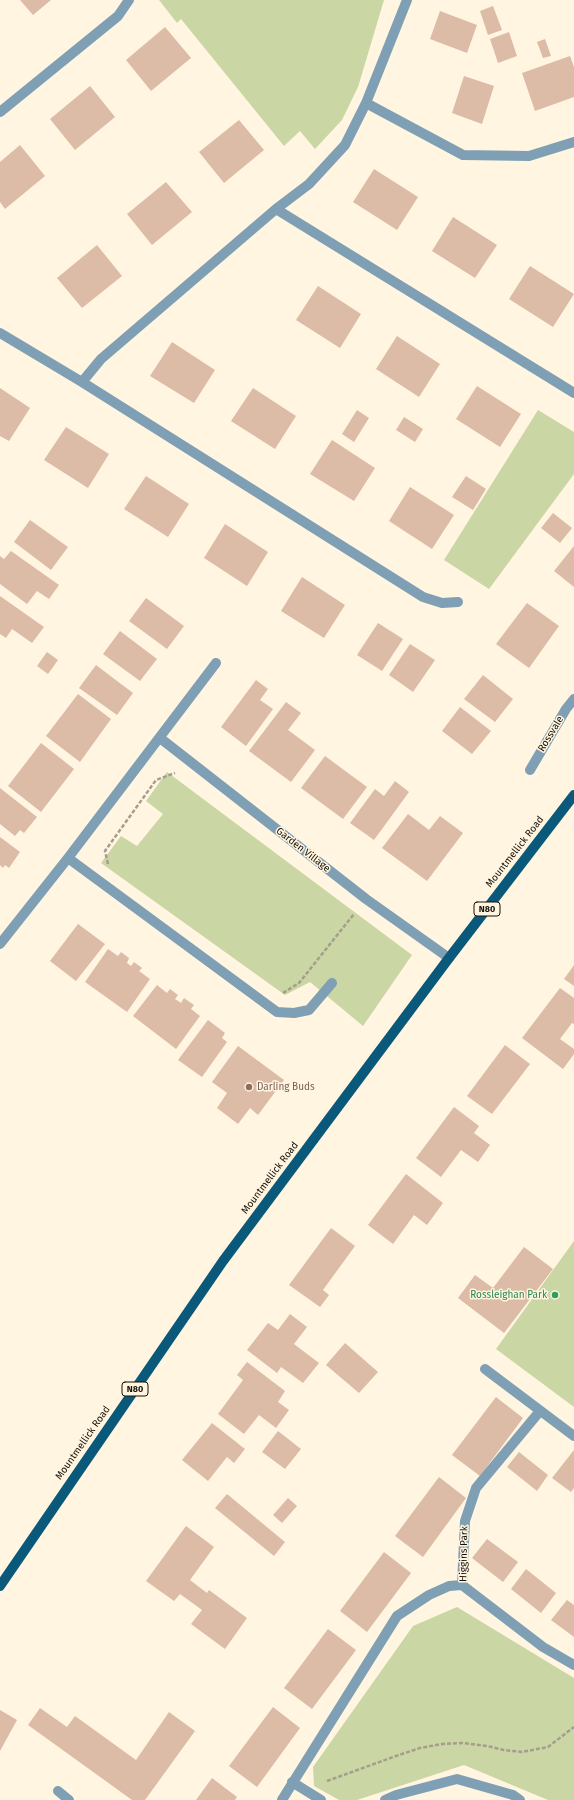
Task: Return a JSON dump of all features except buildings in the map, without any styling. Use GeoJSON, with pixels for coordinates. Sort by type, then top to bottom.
{"type":"FeatureCollection","features":[{"type":"Feature","properties":{"kind":"main road","name":"Mountmellick Road"},"geometry":{"type":"LineString","coordinates":[[0,1586],[223,1261],[449,958],[574,795]]}},
{"type":"Feature","properties":{"kind":"street"},"geometry":{"type":"LineString","coordinates":[[0,112],[118,16],[129,0]]}},
{"type":"Feature","properties":{"kind":"street"},"geometry":{"type":"LineString","coordinates":[[82,382],[101,359],[276,209],[309,184],[345,145],[366,103],[407,0]]}},
{"type":"Feature","properties":{"kind":"street"},"geometry":{"type":"LineString","coordinates":[[366,103],[463,155],[529,156],[574,142]]}},
{"type":"Feature","properties":{"kind":"street"},"geometry":{"type":"LineString","coordinates":[[276,209],[574,393]]}},
{"type":"Feature","properties":{"kind":"street"},"geometry":{"type":"LineString","coordinates":[[0,334],[82,382],[422,597],[442,603],[458,602]]}},
{"type":"Feature","properties":{"kind":"street"},"geometry":{"type":"LineString","coordinates":[[0,944],[68,858],[216,663]]}},
{"type":"Feature","properties":{"kind":"street","name":"Rossvale"},"geometry":{"type":"LineString","coordinates":[[530,770],[574,699]]}},
{"type":"Feature","properties":{"kind":"street","name":"Garden Village"},"geometry":{"type":"LineString","coordinates":[[160,738],[366,899],[449,958]]}},
{"type":"Feature","properties":{"kind":"street"},"geometry":{"type":"LineString","coordinates":[[68,858],[277,1012],[294,1013],[309,1010],[332,983]]}},
{"type":"Feature","properties":{"kind":"street"},"geometry":{"type":"LineString","coordinates":[[485,1369],[574,1436]]}},
{"type":"Feature","properties":{"kind":"street","name":"Higgins Park"},"geometry":{"type":"LineString","coordinates":[[540,1411],[476,1488],[465,1521],[462,1585],[543,1646],[574,1665]]}},
{"type":"Feature","properties":{"kind":"street"},"geometry":{"type":"LineString","coordinates":[[282,1800],[397,1616],[428,1596],[449,1586],[462,1585]]}},
{"type":"Feature","properties":{"kind":"street"},"geometry":{"type":"LineString","coordinates":[[385,1800],[396,1795],[457,1779],[513,1795],[520,1800]]}},
{"type":"Feature","properties":{"kind":"street"},"geometry":{"type":"LineString","coordinates":[[292,1782],[321,1800]]}},
{"type":"Feature","properties":{"kind":"street"},"geometry":{"type":"LineString","coordinates":[[58,1791],[69,1800]]}},
{"type":"Feature","properties":{"kind":"path"},"geometry":{"type":"LineString","coordinates":[[109,869],[105,851],[156,780],[175,773],[182,778]]}},
{"type":"Feature","properties":{"kind":"path"},"geometry":{"type":"LineString","coordinates":[[278,996],[299,983],[366,899]]}},
{"type":"Feature","properties":{"kind":"path"},"geometry":{"type":"LineString","coordinates":[[303,1789],[420,1748],[442,1744],[462,1743],[522,1752],[548,1747],[574,1727]]}},
{"type":"Feature","properties":{"kind":"green space"},"geometry":{"type":"Polygon","coordinates":[[[159,0],[384,0],[358,87],[342,120],[315,149],[300,131],[284,146],[181,19],[177,23],[159,0]]]}},
{"type":"Feature","properties":{"kind":"green space"},"geometry":{"type":"Polygon","coordinates":[[[538,410],[574,432],[574,474],[489,589],[444,560],[538,410]]]}},
{"type":"Feature","properties":{"kind":"green space"},"geometry":{"type":"Polygon","coordinates":[[[167,772],[412,955],[363,1026],[310,982],[285,995],[101,863],[121,836],[137,846],[163,814],[146,801],[167,772]]]}},
{"type":"Feature","properties":{"kind":"green space","name":"Rossleighan Park"},"geometry":{"type":"Polygon","coordinates":[[[574,1241],[574,1407],[496,1349],[574,1241]]]}},
{"type":"Feature","properties":{"kind":"green space"},"geometry":{"type":"Polygon","coordinates":[[[457,1607],[574,1678],[574,1800],[548,1800],[464,1765],[357,1800],[339,1800],[314,1786],[313,1767],[413,1626],[457,1607]]]}},
{"type":"Feature","properties":{"kind":"place","name":"Darling Buds"},"geometry":{"type":"Point","coordinates":[249,1087]}},
{"type":"Feature","properties":{"kind":"place","name":"Rossleighan Park"},"geometry":{"type":"Point","coordinates":[555,1295]}}]}
